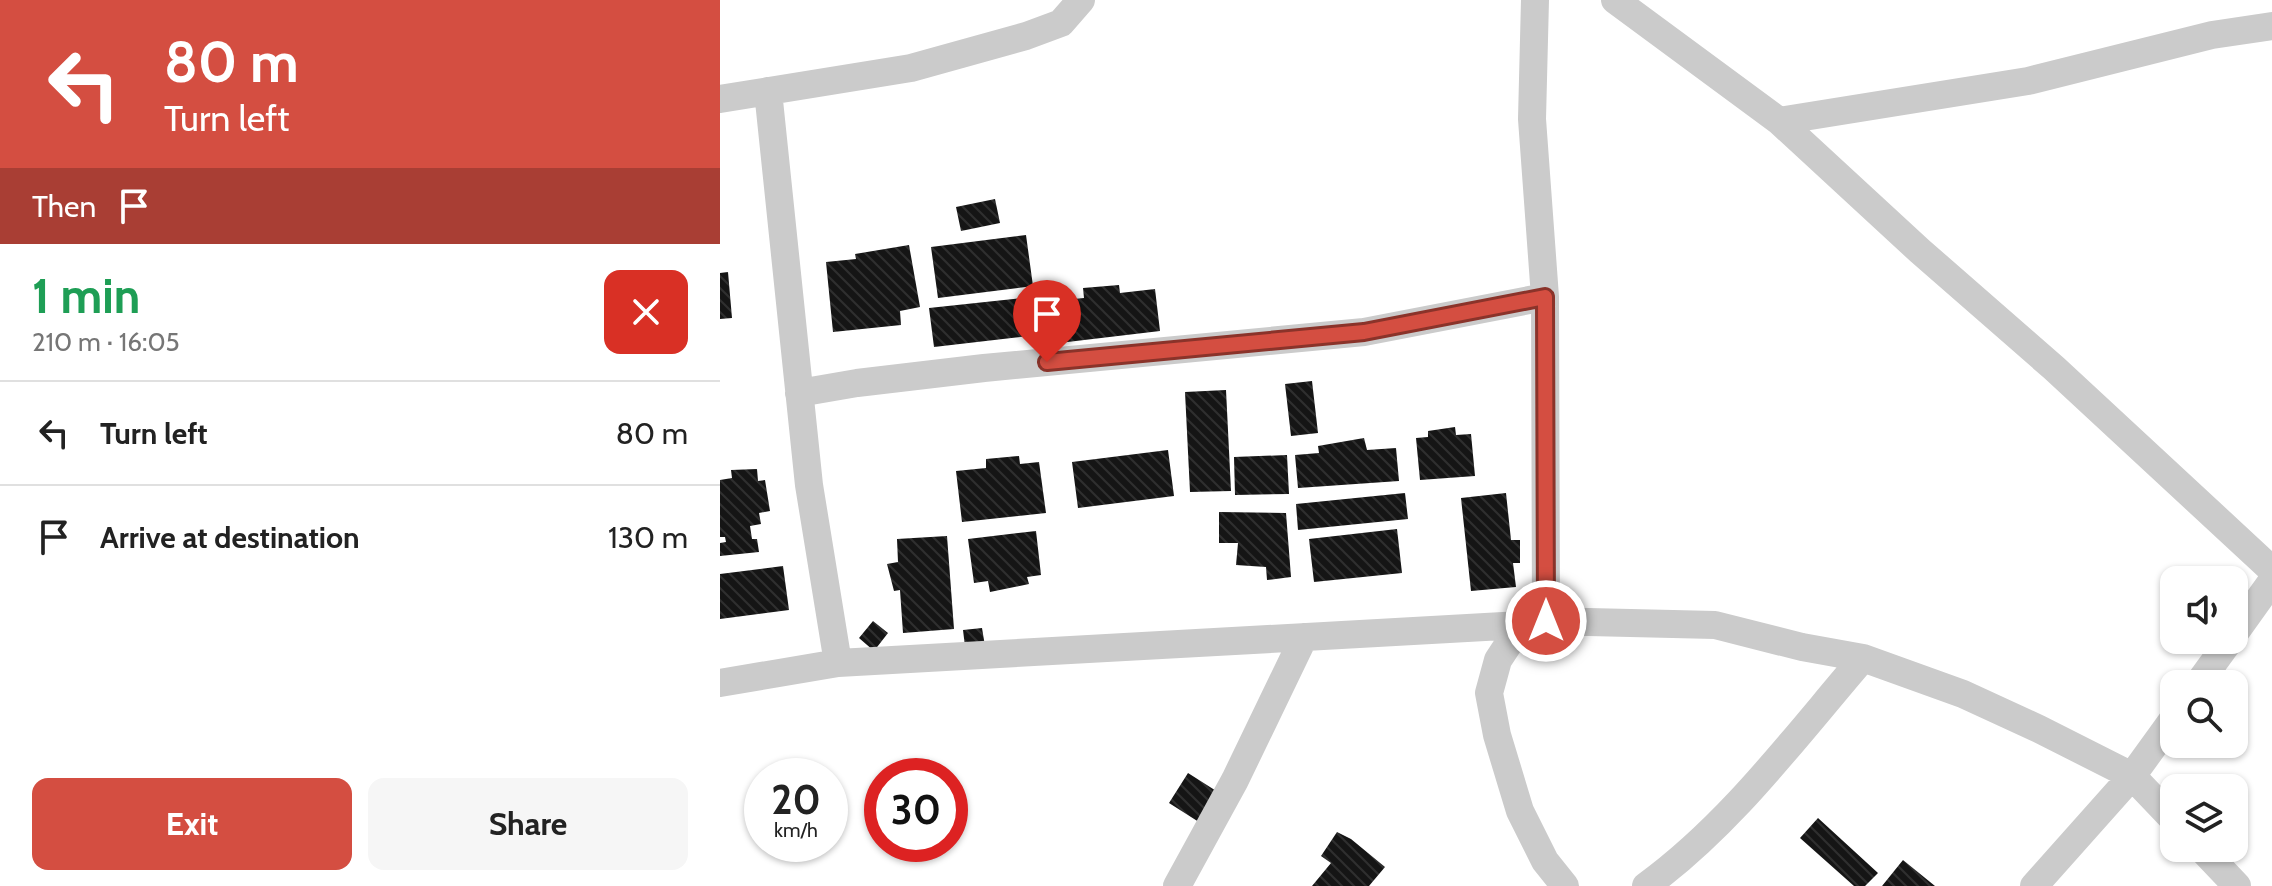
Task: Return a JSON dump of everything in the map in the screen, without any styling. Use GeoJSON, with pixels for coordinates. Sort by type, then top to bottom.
{"type":"FeatureCollection","features":[{"type":"Feature","properties":{"kind":"street"},"geometry":{"type":"LineString","coordinates":[[720,99],[911,68],[1061,23],[1081,0]]}},
{"type":"Feature","properties":{"kind":"street"},"geometry":{"type":"LineString","coordinates":[[1535,0],[1532,119],[1545,297],[1533,623],[1498,660],[1489,693],[1497,735],[1520,811],[1545,861],[1565,886]]}},
{"type":"Feature","properties":{"kind":"street"},"geometry":{"type":"LineString","coordinates":[[1615,0],[1779,121],[1920,251],[2054,368],[2272,570]]}},
{"type":"Feature","properties":{"kind":"street"},"geometry":{"type":"LineString","coordinates":[[1779,121],[2028,81],[2212,35],[2272,26]]}},
{"type":"Feature","properties":{"kind":"street"},"geometry":{"type":"LineString","coordinates":[[768,91],[809,485],[838,663]]}},
{"type":"Feature","properties":{"kind":"street"},"geometry":{"type":"LineString","coordinates":[[799,393],[984,368],[1364,332],[1545,297]]}},
{"type":"Feature","properties":{"kind":"street"},"geometry":{"type":"LineString","coordinates":[[2248,614],[2272,581]]}},
{"type":"Feature","properties":{"kind":"street"},"geometry":{"type":"LineString","coordinates":[[720,683],[838,663],[1533,623],[1715,625],[1802,647],[1863,658],[1963,694],[2132,776],[2160,805]]}},
{"type":"Feature","properties":{"kind":"street"},"geometry":{"type":"LineString","coordinates":[[1177,886],[1235,780],[1304,637]]}},
{"type":"Feature","properties":{"kind":"street"},"geometry":{"type":"LineString","coordinates":[[1646,886],[1674,865],[1747,793],[1863,658]]}},
{"type":"Feature","properties":{"kind":"street"},"geometry":{"type":"LineString","coordinates":[[2034,886],[2132,776],[2160,737]]}},
{"type":"Feature","properties":{"kind":"street"},"geometry":{"type":"LineString","coordinates":[[2214,862],[2237,886]]}},
{"type":"Feature","properties":{"kind":"building"},"geometry":{"type":"Polygon","coordinates":[[[995,199],[1000,223],[961,231],[956,207],[995,199]]]}},
{"type":"Feature","properties":{"kind":"building"},"geometry":{"type":"Polygon","coordinates":[[[1026,235],[1033,286],[938,298],[931,247],[1026,235]]]}},
{"type":"Feature","properties":{"kind":"building"},"geometry":{"type":"Polygon","coordinates":[[[909,245],[920,307],[900,311],[901,325],[833,332],[826,262],[856,259],[855,254],[909,245]]]}},
{"type":"Feature","properties":{"kind":"building"},"geometry":{"type":"Polygon","coordinates":[[[728,272],[732,318],[720,319],[720,273],[728,272]]]}},
{"type":"Feature","properties":{"kind":"building"},"geometry":{"type":"Polygon","coordinates":[[[1119,285],[1120,293],[1155,289],[1160,331],[1059,343],[1053,301],[1084,298],[1083,288],[1119,285]]]}},
{"type":"Feature","properties":{"kind":"building"},"geometry":{"type":"Polygon","coordinates":[[[1032,297],[1037,335],[934,347],[929,308],[1032,297]]]}},
{"type":"Feature","properties":{"kind":"building"},"geometry":{"type":"Polygon","coordinates":[[[1312,381],[1318,433],[1291,436],[1285,384],[1312,381]]]}},
{"type":"Feature","properties":{"kind":"building"},"geometry":{"type":"Polygon","coordinates":[[[1226,390],[1231,491],[1190,492],[1185,392],[1226,390]]]}},
{"type":"Feature","properties":{"kind":"building"},"geometry":{"type":"Polygon","coordinates":[[[1455,427],[1456,435],[1471,434],[1475,476],[1420,480],[1416,438],[1428,437],[1428,431],[1455,427]]]}},
{"type":"Feature","properties":{"kind":"building"},"geometry":{"type":"Polygon","coordinates":[[[1364,438],[1367,450],[1396,448],[1399,481],[1298,488],[1295,455],[1319,453],[1318,446],[1364,438]]]}},
{"type":"Feature","properties":{"kind":"building"},"geometry":{"type":"Polygon","coordinates":[[[1168,450],[1174,496],[1078,508],[1072,462],[1168,450]]]}},
{"type":"Feature","properties":{"kind":"building"},"geometry":{"type":"Polygon","coordinates":[[[1287,455],[1289,494],[1235,495],[1234,457],[1287,455]]]}},
{"type":"Feature","properties":{"kind":"building"},"geometry":{"type":"Polygon","coordinates":[[[1019,456],[1020,464],[1039,462],[1046,513],[962,522],[956,471],[986,468],[986,459],[1019,456]]]}},
{"type":"Feature","properties":{"kind":"building"},"geometry":{"type":"Polygon","coordinates":[[[757,469],[758,481],[765,480],[770,511],[759,513],[761,524],[750,526],[759,552],[720,556],[720,543],[726,542],[725,537],[720,537],[720,480],[732,478],[731,470],[757,469]]]}},
{"type":"Feature","properties":{"kind":"building"},"geometry":{"type":"Polygon","coordinates":[[[1405,493],[1408,519],[1298,530],[1296,504],[1405,493]]]}},
{"type":"Feature","properties":{"kind":"building"},"geometry":{"type":"Polygon","coordinates":[[[1506,493],[1511,540],[1520,540],[1520,563],[1513,563],[1516,587],[1471,591],[1461,498],[1506,493]]]}},
{"type":"Feature","properties":{"kind":"building"},"geometry":{"type":"Polygon","coordinates":[[[1219,512],[1286,513],[1291,577],[1267,580],[1266,567],[1236,565],[1238,543],[1219,543],[1219,512]]]}},
{"type":"Feature","properties":{"kind":"building"},"geometry":{"type":"Polygon","coordinates":[[[1397,529],[1402,573],[1314,582],[1309,539],[1397,529]]]}},
{"type":"Feature","properties":{"kind":"building"},"geometry":{"type":"Polygon","coordinates":[[[1036,531],[1041,575],[1027,577],[1029,584],[990,592],[988,581],[974,583],[968,539],[1036,531]]]}},
{"type":"Feature","properties":{"kind":"building"},"geometry":{"type":"Polygon","coordinates":[[[947,536],[954,629],[903,633],[900,590],[894,591],[887,564],[898,562],[897,539],[947,536]]]}},
{"type":"Feature","properties":{"kind":"building"},"geometry":{"type":"Polygon","coordinates":[[[783,566],[789,610],[720,619],[720,574],[783,566]]]}},
{"type":"Feature","properties":{"kind":"building"},"geometry":{"type":"Polygon","coordinates":[[[873,621],[888,633],[874,651],[859,638],[873,621]]]}},
{"type":"Feature","properties":{"kind":"building"},"geometry":{"type":"Polygon","coordinates":[[[982,628],[986,652],[966,655],[963,630],[982,628]]]}},
{"type":"Feature","properties":{"kind":"building"},"geometry":{"type":"Polygon","coordinates":[[[1188,773],[1221,794],[1202,824],[1169,803],[1188,773]]]}},
{"type":"Feature","properties":{"kind":"building"},"geometry":{"type":"Polygon","coordinates":[[[1818,818],[1878,873],[1865,886],[1854,886],[1800,838],[1818,818]]]}},
{"type":"Feature","properties":{"kind":"building"},"geometry":{"type":"Polygon","coordinates":[[[1337,832],[1351,839],[1385,867],[1369,886],[1312,886],[1331,863],[1321,856],[1337,832]]]}},
{"type":"Feature","properties":{"kind":"building"},"geometry":{"type":"Polygon","coordinates":[[[1903,860],[1935,886],[1882,886],[1903,860]]]}},
{"type":"Feature","properties":{"kind":"route"},"geometry":{"type":"LineString","coordinates":[[1047,362],[1364,332],[1545,297],[1546,621]]}}]}
